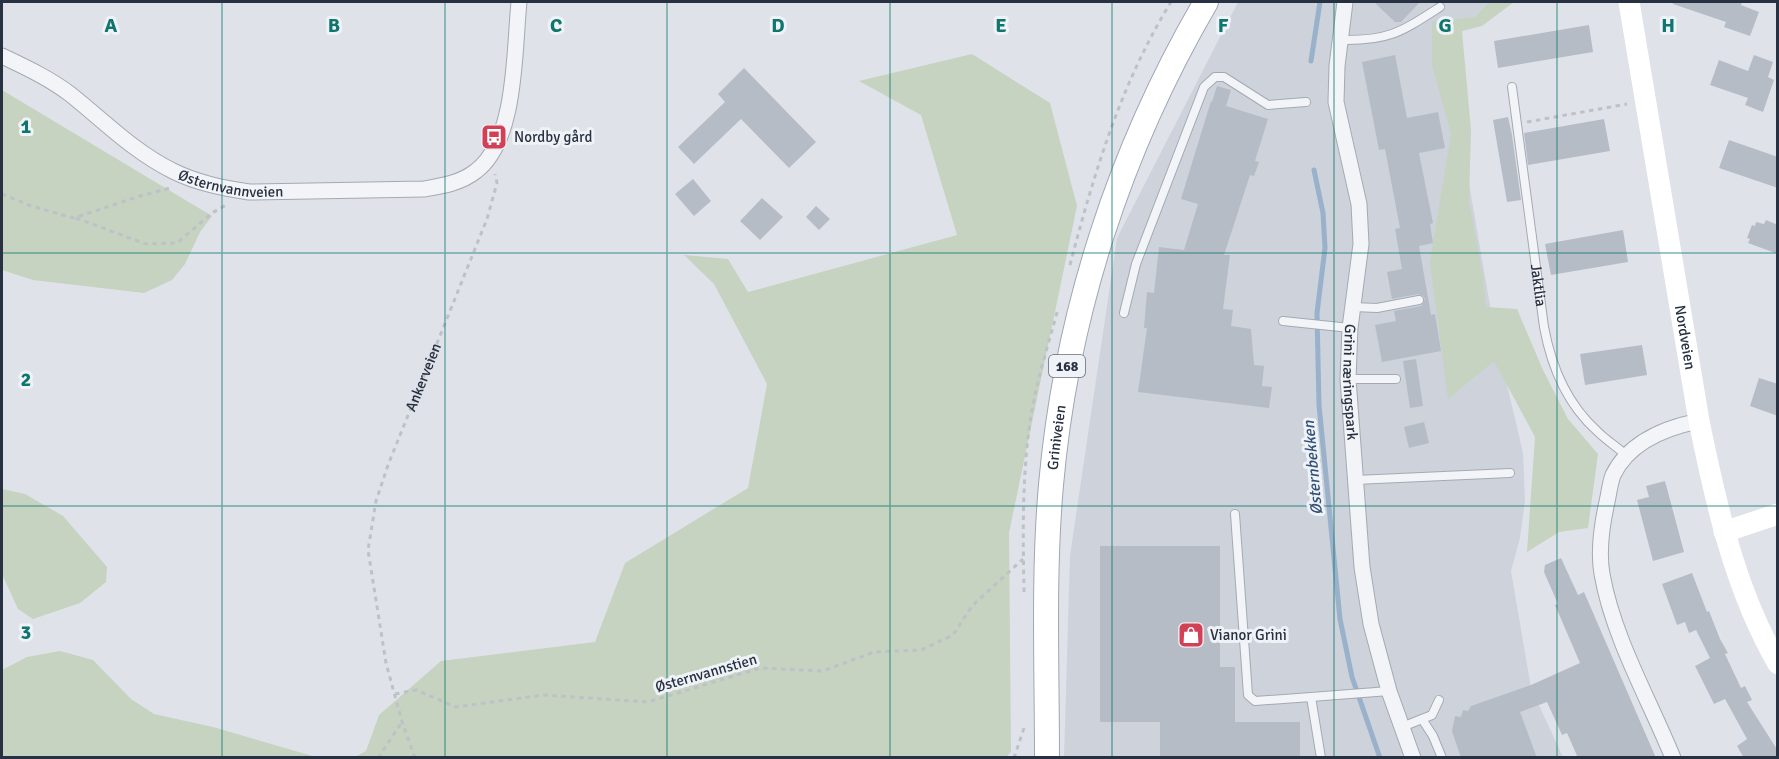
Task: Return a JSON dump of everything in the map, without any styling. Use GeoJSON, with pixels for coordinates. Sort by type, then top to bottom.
{"type":"FeatureCollection","features":[{"type":"Feature","properties":{"kind":"main road","name":"Griniveien"},"geometry":{"type":"LineString","coordinates":[[1047,758],[1051,488],[1060,402],[1070,352],[1105,225],[1123,174],[1169,71],[1206,2]]}},
{"type":"Feature","properties":{"kind":"main road","name":"Nordveien"},"geometry":{"type":"LineString","coordinates":[[1629,2],[1711,482],[1740,580],[1778,664]]}},
{"type":"Feature","properties":{"kind":"main road"},"geometry":{"type":"LineString","coordinates":[[1724,532],[1778,514]]}},
{"type":"Feature","properties":{"kind":"street"},"geometry":{"type":"LineString","coordinates":[[488,158],[496,146],[506,120],[519,2]]}},
{"type":"Feature","properties":{"kind":"street","name":"Grini næringspark"},"geometry":{"type":"LineString","coordinates":[[1345,2],[1337,66],[1336,102],[1359,204],[1360,244],[1350,328],[1348,379],[1355,480],[1371,624],[1389,692],[1413,758]]}},
{"type":"Feature","properties":{"kind":"street","name":"Østernvannveien"},"geometry":{"type":"LineString","coordinates":[[2,56],[55,84],[153,160],[198,182],[220,188],[249,192],[394,190],[438,187],[474,173],[488,158]]}},
{"type":"Feature","properties":{"kind":"street"},"geometry":{"type":"LineString","coordinates":[[1673,758],[1616,624],[1602,573],[1602,522],[1613,476],[1626,455],[1640,443],[1659,433],[1699,421]]}},
{"type":"Feature","properties":{"kind":"lane"},"geometry":{"type":"LineString","coordinates":[[1341,40],[1367,40],[1390,36],[1440,7]]}},
{"type":"Feature","properties":{"kind":"lane"},"geometry":{"type":"LineString","coordinates":[[1124,313],[1136,264],[1204,87],[1215,77],[1224,77],[1268,105],[1306,102]]}},
{"type":"Feature","properties":{"kind":"lane","name":"Jaktlia"},"geometry":{"type":"LineString","coordinates":[[1512,87],[1544,327],[1552,360],[1573,404],[1596,430],[1626,455]]}},
{"type":"Feature","properties":{"kind":"lane"},"geometry":{"type":"LineString","coordinates":[[1353,307],[1377,308],[1419,300]]}},
{"type":"Feature","properties":{"kind":"lane"},"geometry":{"type":"LineString","coordinates":[[1283,321],[1350,328]]}},
{"type":"Feature","properties":{"kind":"lane"},"geometry":{"type":"LineString","coordinates":[[1348,379],[1396,379]]}},
{"type":"Feature","properties":{"kind":"lane"},"geometry":{"type":"LineString","coordinates":[[1355,480],[1510,473]]}},
{"type":"Feature","properties":{"kind":"lane"},"geometry":{"type":"LineString","coordinates":[[1235,514],[1248,695],[1255,701],[1389,692]]}},
{"type":"Feature","properties":{"kind":"lane"},"geometry":{"type":"LineString","coordinates":[[1311,697],[1321,758]]}},
{"type":"Feature","properties":{"kind":"lane"},"geometry":{"type":"LineString","coordinates":[[1402,727],[1432,715],[1439,700]]}},
{"type":"Feature","properties":{"kind":"lane"},"geometry":{"type":"LineString","coordinates":[[1422,719],[1433,736],[1442,758]]}},
{"type":"Feature","properties":{"kind":"path"},"geometry":{"type":"LineString","coordinates":[[1517,123],[1646,101]]}},
{"type":"Feature","properties":{"kind":"path","name":"Ankerveien"},"geometry":{"type":"LineString","coordinates":[[415,758],[402,722],[386,663],[368,550],[376,501],[388,465],[488,219],[496,183],[495,172],[488,158]]}},
{"type":"Feature","properties":{"kind":"path"},"geometry":{"type":"LineString","coordinates":[[74,218],[140,196],[198,182]]}},
{"type":"Feature","properties":{"kind":"path"},"geometry":{"type":"LineString","coordinates":[[2,194],[31,207],[74,218],[146,244],[177,243],[212,213],[249,192]]}},
{"type":"Feature","properties":{"kind":"path","name":"Østernvannstien"},"geometry":{"type":"LineString","coordinates":[[395,694],[416,690],[456,707],[543,695],[648,702],[760,668],[823,671],[874,652],[921,650],[953,635],[972,606],[1023,558]]}},
{"type":"Feature","properties":{"kind":"path"},"geometry":{"type":"LineString","coordinates":[[378,758],[402,722]]}},
{"type":"Feature","properties":{"kind":"shaded area"},"geometry":{"type":"Polygon","coordinates":[[[1238,2],[1491,2],[1474,23],[1451,39],[1461,137],[1494,329],[1523,453],[1525,501],[1520,538],[1511,571],[1531,688],[1563,757],[1064,758],[1070,556],[1117,238],[1238,2]]]}},
{"type":"Feature","properties":{"kind":"green space"},"geometry":{"type":"Polygon","coordinates":[[[1490,2],[1514,2],[1482,26],[1462,31],[1471,130],[1469,201],[1486,307],[1517,309],[1543,370],[1568,419],[1598,454],[1588,528],[1559,532],[1527,552],[1535,437],[1494,361],[1448,399],[1430,262],[1451,134],[1432,65],[1432,22],[1475,17],[1490,2]]]}},
{"type":"Feature","properties":{"kind":"green space"},"geometry":{"type":"Polygon","coordinates":[[[972,54],[1050,103],[1077,206],[1009,533],[1011,752],[1005,758],[355,757],[366,751],[379,715],[441,661],[595,642],[625,563],[748,488],[767,384],[714,284],[684,255],[728,259],[748,292],[957,235],[921,115],[859,81],[972,54]]]}},
{"type":"Feature","properties":{"kind":"green space"},"geometry":{"type":"Polygon","coordinates":[[[2,90],[212,216],[200,232],[185,264],[172,280],[144,293],[33,280],[2,270],[2,90]]]}},
{"type":"Feature","properties":{"kind":"green space"},"geometry":{"type":"Polygon","coordinates":[[[2,489],[25,494],[63,516],[107,567],[106,582],[80,603],[33,619],[18,609],[2,574],[2,489]]]}},
{"type":"Feature","properties":{"kind":"green space"},"geometry":{"type":"Polygon","coordinates":[[[60,651],[93,660],[131,699],[154,714],[213,727],[316,757],[2,757],[2,670],[27,657],[60,651]]]}},
{"type":"Feature","properties":{"kind":"building"},"geometry":{"type":"Polygon","coordinates":[[[1374,2],[1420,2],[1401,22],[1395,22],[1374,2]]]}},
{"type":"Feature","properties":{"kind":"building"},"geometry":{"type":"Polygon","coordinates":[[[1673,2],[1742,2],[1741,5],[1759,12],[1750,36],[1724,27],[1726,22],[1673,4],[1673,2]]]}},
{"type":"Feature","properties":{"kind":"building"},"geometry":{"type":"Polygon","coordinates":[[[1589,25],[1593,52],[1498,68],[1494,41],[1589,25]]]}},
{"type":"Feature","properties":{"kind":"building"},"geometry":{"type":"Polygon","coordinates":[[[1395,55],[1407,118],[1438,112],[1445,148],[1419,153],[1433,223],[1430,224],[1433,243],[1419,246],[1431,315],[1435,314],[1441,351],[1382,362],[1375,325],[1396,321],[1394,311],[1421,306],[1425,299],[1418,294],[1392,299],[1387,272],[1402,269],[1395,229],[1400,228],[1385,149],[1379,150],[1362,62],[1395,55]]]}},
{"type":"Feature","properties":{"kind":"building"},"geometry":{"type":"Polygon","coordinates":[[[1754,55],[1773,62],[1768,77],[1774,80],[1763,112],[1745,105],[1748,98],[1710,85],[1719,60],[1748,71],[1754,55]]]}},
{"type":"Feature","properties":{"kind":"building"},"geometry":{"type":"Polygon","coordinates":[[[744,68],[816,142],[789,168],[741,119],[694,164],[678,147],[725,102],[718,94],[744,68]]]}},
{"type":"Feature","properties":{"kind":"building"},"geometry":{"type":"Polygon","coordinates":[[[1217,86],[1231,90],[1226,106],[1268,119],[1255,161],[1259,162],[1254,176],[1250,175],[1224,255],[1230,255],[1223,309],[1233,310],[1231,326],[1251,329],[1254,365],[1264,366],[1262,386],[1272,387],[1269,408],[1138,392],[1147,328],[1144,328],[1147,292],[1154,293],[1159,247],[1184,250],[1198,204],[1181,199],[1217,86]]]}},
{"type":"Feature","properties":{"kind":"building"},"geometry":{"type":"Polygon","coordinates":[[[1508,117],[1521,200],[1507,202],[1493,120],[1508,117]]]}},
{"type":"Feature","properties":{"kind":"building"},"geometry":{"type":"Polygon","coordinates":[[[1604,119],[1610,151],[1528,165],[1524,133],[1604,119]]]}},
{"type":"Feature","properties":{"kind":"building"},"geometry":{"type":"Polygon","coordinates":[[[1729,140],[1778,157],[1778,188],[1719,168],[1729,140]]]}},
{"type":"Feature","properties":{"kind":"building"},"geometry":{"type":"Polygon","coordinates":[[[693,179],[711,201],[694,216],[675,194],[693,179]]]}},
{"type":"Feature","properties":{"kind":"building"},"geometry":{"type":"Polygon","coordinates":[[[762,198],[783,217],[760,240],[740,221],[762,198]]]}},
{"type":"Feature","properties":{"kind":"building"},"geometry":{"type":"Polygon","coordinates":[[[816,206],[830,219],[819,230],[806,217],[816,206]]]}},
{"type":"Feature","properties":{"kind":"building"},"geometry":{"type":"Polygon","coordinates":[[[1766,220],[1778,225],[1778,254],[1748,243],[1750,239],[1747,238],[1752,225],[1755,226],[1756,222],[1764,224],[1766,220]]]}},
{"type":"Feature","properties":{"kind":"building"},"geometry":{"type":"Polygon","coordinates":[[[1623,230],[1628,262],[1551,275],[1545,244],[1623,230]]]}},
{"type":"Feature","properties":{"kind":"building"},"geometry":{"type":"Polygon","coordinates":[[[1642,345],[1647,375],[1585,385],[1580,354],[1642,345]]]}},
{"type":"Feature","properties":{"kind":"building"},"geometry":{"type":"Polygon","coordinates":[[[1416,359],[1423,406],[1410,408],[1403,361],[1416,359]]]}},
{"type":"Feature","properties":{"kind":"building"},"geometry":{"type":"Polygon","coordinates":[[[1759,378],[1778,384],[1778,416],[1750,406],[1759,378]]]}},
{"type":"Feature","properties":{"kind":"building"},"geometry":{"type":"Polygon","coordinates":[[[1424,422],[1429,443],[1409,448],[1404,427],[1424,422]]]}},
{"type":"Feature","properties":{"kind":"building"},"geometry":{"type":"Polygon","coordinates":[[[1665,481],[1684,552],[1653,561],[1637,500],[1649,497],[1646,486],[1665,481]]]}},
{"type":"Feature","properties":{"kind":"building"},"geometry":{"type":"Polygon","coordinates":[[[1100,546],[1220,546],[1220,667],[1235,667],[1235,722],[1300,722],[1300,758],[1160,758],[1160,722],[1100,722],[1100,546]]]}},
{"type":"Feature","properties":{"kind":"building"},"geometry":{"type":"Polygon","coordinates":[[[1561,558],[1578,595],[1584,592],[1656,758],[1578,758],[1567,733],[1562,735],[1547,702],[1520,712],[1537,758],[1461,758],[1452,731],[1455,716],[1461,717],[1463,710],[1468,711],[1471,706],[1531,685],[1580,663],[1555,605],[1558,604],[1544,572],[1545,565],[1561,558]]]}},
{"type":"Feature","properties":{"kind":"building"},"geometry":{"type":"Polygon","coordinates":[[[1692,573],[1741,688],[1745,686],[1752,700],[1747,702],[1778,751],[1778,758],[1744,758],[1737,746],[1747,739],[1725,699],[1714,704],[1695,666],[1710,658],[1696,630],[1689,633],[1685,622],[1677,625],[1662,584],[1692,573]]]}},
{"type":"Feature","properties":{"kind":"waterway","name":"Østernbekken"},"geometry":{"type":"LineString","coordinates":[[1311,61],[1320,2]]}},
{"type":"Feature","properties":{"kind":"waterway","name":"Østernbekken"},"geometry":{"type":"LineString","coordinates":[[1314,170],[1323,213],[1325,248],[1317,313],[1319,405],[1340,619],[1352,677],[1380,758]]}},
{"type":"Feature","properties":{"kind":"place","name":"Nordby gård"},"geometry":{"type":"Point","coordinates":[494,137]}},
{"type":"Feature","properties":{"kind":"place","name":"Vianor Grini"},"geometry":{"type":"Point","coordinates":[1191,635]}}]}
